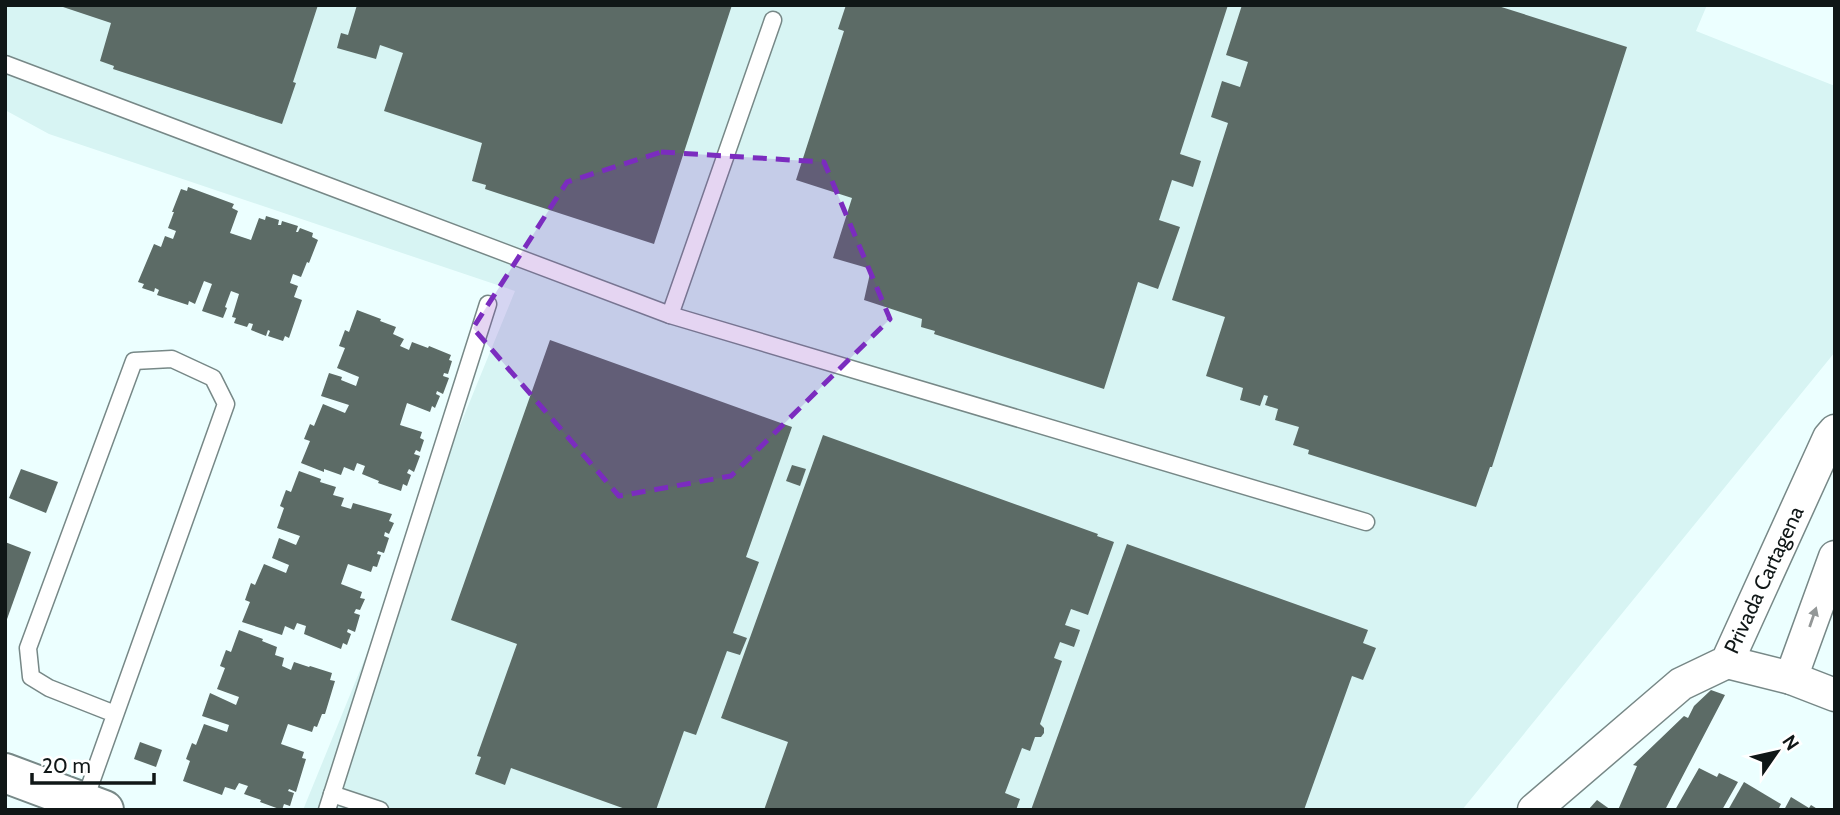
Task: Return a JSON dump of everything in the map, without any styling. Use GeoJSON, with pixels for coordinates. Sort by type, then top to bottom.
{"type":"FeatureCollection","features":[{"type":"Feature","properties":{"kind":"street","name":"Privada Cartagena"},"geometry":{"type":"LineString","coordinates":[[1534,810],[1681,684],[1727,662],[1833,437]]}},
{"type":"Feature","properties":{"kind":"street"},"geometry":{"type":"LineString","coordinates":[[1791,678],[1835,556]]}},
{"type":"Feature","properties":{"kind":"street"},"geometry":{"type":"LineString","coordinates":[[1727,662],[1791,678],[1835,695]]}},
{"type":"Feature","properties":{"kind":"street"},"geometry":{"type":"LineString","coordinates":[[5,773],[94,806]]}},
{"type":"Feature","properties":{"kind":"lane"},"geometry":{"type":"LineString","coordinates":[[670,314],[772,20]]}},
{"type":"Feature","properties":{"kind":"lane"},"geometry":{"type":"LineString","coordinates":[[5,64],[670,314],[1366,522]]}},
{"type":"Feature","properties":{"kind":"lane"},"geometry":{"type":"LineString","coordinates":[[380,810],[330,802],[488,304]]}},
{"type":"Feature","properties":{"kind":"lane"},"geometry":{"type":"LineString","coordinates":[[94,806],[116,714],[226,404],[213,378],[172,359],[134,361],[28,648],[30,677],[49,688],[116,714]]}},
{"type":"Feature","properties":{"kind":"highlighted area"},"geometry":{"type":"Polygon","coordinates":[[[661,152],[824,162],[890,319],[731,476],[619,496],[473,328],[567,182],[661,152]]]}},
{"type":"Feature","properties":{"kind":"shaded area"},"geometry":{"type":"Polygon","coordinates":[[[5,5],[1707,5],[1696,31],[1835,86],[1835,352],[1462,810],[303,810],[515,291],[49,134],[5,110],[5,5]]]}},
{"type":"Feature","properties":{"kind":"building"},"geometry":{"type":"Polygon","coordinates":[[[57,5],[318,5],[282,124],[113,69],[114,66],[100,61],[111,23],[57,5]]]}},
{"type":"Feature","properties":{"kind":"building"},"geometry":{"type":"Polygon","coordinates":[[[357,5],[732,5],[654,244],[485,189],[486,185],[472,181],[482,143],[384,111],[403,53],[380,45],[376,59],[337,48],[341,33],[348,35],[357,5]]]}},
{"type":"Feature","properties":{"kind":"building"},"geometry":{"type":"Polygon","coordinates":[[[846,5],[1228,5],[1180,154],[1201,161],[1193,187],[1172,180],[1159,220],[1180,227],[1158,289],[1138,282],[1104,389],[934,334],[935,331],[921,327],[922,319],[864,300],[871,269],[833,258],[852,198],[796,180],[844,31],[838,29],[846,5]]]}},
{"type":"Feature","properties":{"kind":"building"},"geometry":{"type":"Polygon","coordinates":[[[1242,5],[1495,5],[1627,47],[1492,467],[1476,507],[1308,454],[1309,450],[1293,445],[1299,427],[1275,420],[1278,409],[1265,405],[1268,396],[1264,395],[1260,406],[1240,400],[1243,388],[1206,376],[1225,317],[1172,300],[1228,123],[1211,117],[1222,81],[1240,87],[1248,62],[1226,55],[1242,5]]]}},
{"type":"Feature","properties":{"kind":"building"},"geometry":{"type":"Polygon","coordinates":[[[188,187],[234,204],[232,208],[238,211],[230,233],[251,240],[259,218],[265,220],[266,216],[279,220],[278,225],[281,225],[282,221],[298,226],[296,232],[300,228],[313,233],[312,237],[318,240],[301,277],[293,274],[290,283],[298,286],[294,297],[302,300],[289,338],[285,336],[283,341],[268,336],[268,330],[266,336],[251,330],[253,324],[249,323],[247,327],[234,323],[236,318],[232,317],[239,294],[231,291],[223,318],[202,311],[212,284],[204,281],[195,304],[189,301],[188,305],[157,295],[159,290],[155,288],[154,292],[142,288],[144,284],[138,282],[154,244],[161,247],[165,236],[173,239],[176,231],[168,228],[172,212],[181,189],[187,191],[188,187]]]}},
{"type":"Feature","properties":{"kind":"building"},"geometry":{"type":"Polygon","coordinates":[[[357,310],[396,327],[393,334],[404,339],[400,346],[409,350],[412,342],[451,355],[448,374],[444,373],[443,376],[449,378],[443,394],[437,391],[436,394],[440,396],[435,408],[432,406],[430,412],[407,403],[400,425],[422,432],[420,438],[424,440],[420,452],[416,450],[414,454],[420,456],[414,472],[409,469],[407,473],[411,475],[407,486],[403,484],[401,491],[362,474],[365,466],[357,463],[354,471],[344,467],[341,475],[301,463],[310,441],[304,439],[310,424],[314,426],[323,404],[345,413],[349,405],[321,396],[329,373],[356,386],[359,377],[337,368],[345,348],[339,346],[345,330],[349,332],[357,310]]]}},
{"type":"Feature","properties":{"kind":"building"},"geometry":{"type":"Polygon","coordinates":[[[550,340],[792,427],[746,557],[759,562],[733,633],[747,638],[740,655],[727,651],[696,735],[684,731],[656,810],[628,810],[511,768],[505,785],[475,774],[481,757],[477,756],[517,644],[451,620],[550,340]]]}},
{"type":"Feature","properties":{"kind":"building"},"geometry":{"type":"Polygon","coordinates":[[[823,435],[1114,542],[1088,615],[1071,609],[1065,625],[1080,630],[1074,647],[1060,642],[1054,658],[1062,661],[1040,724],[1044,733],[1041,737],[1035,737],[1030,751],[1022,748],[1005,793],[1020,799],[1016,810],[764,810],[788,742],[721,718],[823,435]]]}},
{"type":"Feature","properties":{"kind":"building"},"geometry":{"type":"Polygon","coordinates":[[[792,465],[806,469],[800,486],[786,481],[792,465]]]}},
{"type":"Feature","properties":{"kind":"building"},"geometry":{"type":"Polygon","coordinates":[[[21,469],[58,482],[46,513],[9,498],[21,469]]]}},
{"type":"Feature","properties":{"kind":"building"},"geometry":{"type":"Polygon","coordinates":[[[299,471],[336,487],[333,495],[344,498],[341,506],[351,509],[353,503],[392,514],[389,521],[394,523],[389,534],[385,532],[384,536],[389,538],[384,553],[378,551],[377,554],[381,555],[377,567],[373,566],[371,572],[348,564],[341,584],[362,592],[360,598],[365,599],[360,610],[356,609],[354,613],[360,615],[355,632],[348,629],[347,632],[351,634],[347,645],[343,643],[341,649],[304,634],[306,626],[297,623],[294,630],[285,626],[282,635],[242,622],[250,602],[245,600],[251,583],[255,585],[264,564],[286,573],[289,565],[272,558],[279,538],[296,545],[300,536],[277,528],[284,508],[280,506],[286,490],[291,492],[299,471]]]}},
{"type":"Feature","properties":{"kind":"building"},"geometry":{"type":"Polygon","coordinates":[[[5,542],[31,552],[6,622],[5,622],[5,542]]]}},
{"type":"Feature","properties":{"kind":"building"},"geometry":{"type":"Polygon","coordinates":[[[1127,544],[1368,630],[1363,643],[1376,648],[1363,680],[1352,676],[1304,810],[1031,810],[1127,544]]]}},
{"type":"Feature","properties":{"kind":"building"},"geometry":{"type":"Polygon","coordinates":[[[239,630],[277,647],[275,655],[284,658],[282,666],[291,670],[294,662],[310,666],[332,673],[330,680],[335,681],[325,714],[322,714],[312,732],[288,724],[281,744],[304,752],[302,758],[306,759],[296,792],[289,789],[288,791],[294,793],[290,806],[284,804],[282,810],[244,794],[248,786],[239,783],[235,790],[225,787],[222,795],[183,781],[190,761],[186,759],[192,743],[196,745],[204,724],[227,732],[229,725],[202,716],[210,693],[236,705],[239,697],[217,689],[225,668],[220,666],[226,650],[231,652],[239,630]]]}},
{"type":"Feature","properties":{"kind":"building"},"geometry":{"type":"Polygon","coordinates":[[[1711,690],[1725,695],[1665,810],[1618,810],[1637,766],[1633,765],[1684,716],[1688,718],[1694,706],[1711,690]]]}},
{"type":"Feature","properties":{"kind":"building"},"geometry":{"type":"Polygon","coordinates":[[[140,742],[162,750],[156,767],[134,759],[140,742]]]}},
{"type":"Feature","properties":{"kind":"building"},"geometry":{"type":"Polygon","coordinates":[[[1699,768],[1717,777],[1719,773],[1738,782],[1722,810],[1675,810],[1699,768]]]}},
{"type":"Feature","properties":{"kind":"building"},"geometry":{"type":"Polygon","coordinates":[[[1744,782],[1781,804],[1778,810],[1728,810],[1744,782]]]}},
{"type":"Feature","properties":{"kind":"building"},"geometry":{"type":"Polygon","coordinates":[[[1791,797],[1809,808],[1811,805],[1819,810],[1784,810],[1791,797]]]}},
{"type":"Feature","properties":{"kind":"building"},"geometry":{"type":"Polygon","coordinates":[[[1597,800],[1611,810],[1588,810],[1597,800]]]}}]}
